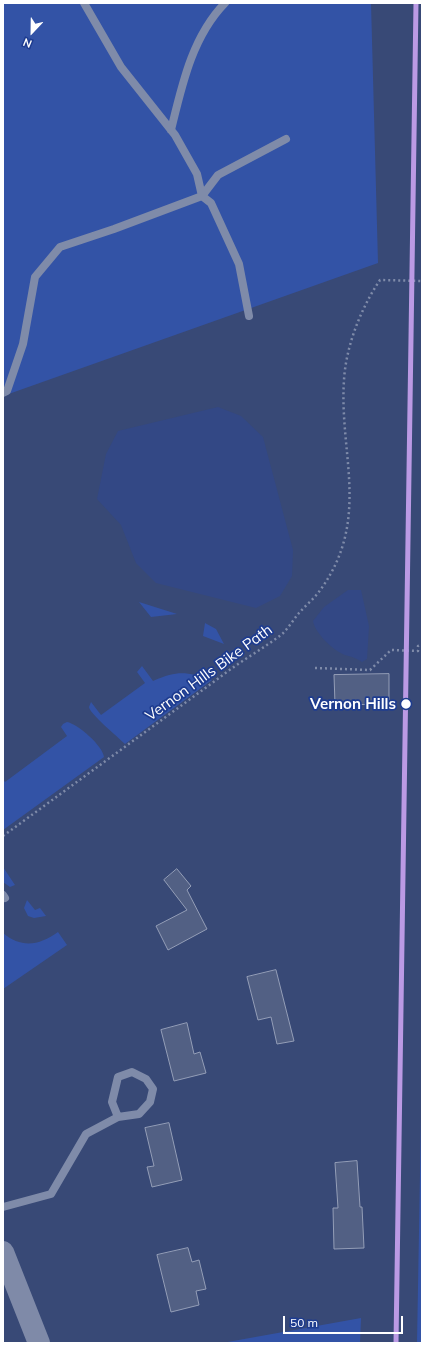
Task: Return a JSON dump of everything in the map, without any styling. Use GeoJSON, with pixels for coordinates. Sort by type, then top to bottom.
{"type":"FeatureCollection","features":[{"type":"Feature","properties":{"kind":"main road"},"geometry":{"type":"LineString","coordinates":[[3,1252],[39,1343]]}},
{"type":"Feature","properties":{"kind":"lane"},"geometry":{"type":"LineString","coordinates":[[84,3],[121,67],[171,130],[197,174],[202,196],[211,202],[239,264],[249,316]]}},
{"type":"Feature","properties":{"kind":"lane"},"geometry":{"type":"LineString","coordinates":[[171,130],[182,87],[198,40],[214,15],[225,3]]}},
{"type":"Feature","properties":{"kind":"lane"},"geometry":{"type":"LineString","coordinates":[[3,393],[7,391],[23,344],[35,278],[60,247],[114,229],[202,196],[218,175],[286,139]]}},
{"type":"Feature","properties":{"kind":"lane"},"geometry":{"type":"LineString","coordinates":[[3,1208],[51,1194],[86,1134],[118,1117],[139,1114],[150,1102],[153,1089],[146,1079],[132,1072],[118,1078],[114,1089],[112,1102],[118,1117]]}},
{"type":"Feature","properties":{"kind":"path","name":"Vernon Hills Bike Path"},"geometry":{"type":"LineString","coordinates":[[3,836],[220,678],[238,662],[283,634],[321,589],[338,559],[348,524],[351,489],[344,379],[350,344],[373,290],[380,280],[422,280]]}},
{"type":"Feature","properties":{"kind":"path"},"geometry":{"type":"LineString","coordinates":[[315,668],[370,670],[391,650],[418,651],[418,646],[422,645]]}},
{"type":"Feature","properties":{"kind":"shaded area"},"geometry":{"type":"Polygon","coordinates":[[[3,3],[371,3],[378,263],[3,396],[3,3]]]}},
{"type":"Feature","properties":{"kind":"shaded area"},"geometry":{"type":"Polygon","coordinates":[[[218,407],[241,416],[263,437],[293,550],[292,576],[280,596],[256,608],[156,583],[136,563],[121,525],[97,499],[106,454],[118,431],[218,407]]]}},
{"type":"Feature","properties":{"kind":"shaded area"},"geometry":{"type":"Polygon","coordinates":[[[348,590],[361,590],[369,626],[367,659],[362,662],[342,654],[331,646],[316,630],[313,621],[324,607],[348,590]]]}},
{"type":"Feature","properties":{"kind":"shaded area"},"geometry":{"type":"Polygon","coordinates":[[[139,602],[177,614],[151,617],[139,602]]]}},
{"type":"Feature","properties":{"kind":"shaded area"},"geometry":{"type":"Polygon","coordinates":[[[205,623],[216,629],[224,644],[203,636],[205,623]]]}},
{"type":"Feature","properties":{"kind":"shaded area"},"geometry":{"type":"Polygon","coordinates":[[[142,666],[153,681],[162,677],[182,673],[212,680],[125,744],[90,710],[89,707],[91,702],[101,715],[145,683],[137,672],[142,666]]]}},
{"type":"Feature","properties":{"kind":"shaded area"},"geometry":{"type":"Polygon","coordinates":[[[67,722],[89,736],[103,752],[104,757],[3,830],[3,779],[5,782],[67,736],[61,727],[67,722]]]}},
{"type":"Feature","properties":{"kind":"shaded area"},"geometry":{"type":"Polygon","coordinates":[[[3,867],[15,885],[10,887],[3,882],[3,867]]]}},
{"type":"Feature","properties":{"kind":"shaded area"},"geometry":{"type":"Polygon","coordinates":[[[27,900],[35,910],[40,908],[46,916],[34,918],[28,916],[24,908],[27,900]]]}},
{"type":"Feature","properties":{"kind":"shaded area"},"geometry":{"type":"Polygon","coordinates":[[[58,932],[67,945],[3,989],[3,933],[17,941],[31,943],[44,940],[58,932]]]}},
{"type":"Feature","properties":{"kind":"shaded area"},"geometry":{"type":"Polygon","coordinates":[[[422,1061],[422,1343],[417,1343],[422,1061]]]}},
{"type":"Feature","properties":{"kind":"shaded area"},"geometry":{"type":"Polygon","coordinates":[[[361,1318],[360,1343],[222,1343],[361,1318]]]}},
{"type":"Feature","properties":{"kind":"building"},"geometry":{"type":"Polygon","coordinates":[[[389,674],[389,705],[335,704],[334,675],[389,674]]]}},
{"type":"Feature","properties":{"kind":"building"},"geometry":{"type":"Polygon","coordinates":[[[177,869],[191,886],[187,890],[207,929],[168,950],[156,926],[187,910],[164,880],[177,869]]]}},
{"type":"Feature","properties":{"kind":"building"},"geometry":{"type":"Polygon","coordinates":[[[276,970],[294,1041],[277,1044],[271,1017],[258,1020],[247,977],[276,970]]]}},
{"type":"Feature","properties":{"kind":"building"},"geometry":{"type":"Polygon","coordinates":[[[187,1023],[194,1054],[200,1052],[206,1073],[174,1081],[161,1030],[187,1023]]]}},
{"type":"Feature","properties":{"kind":"building"},"geometry":{"type":"Polygon","coordinates":[[[169,1123],[182,1180],[152,1187],[147,1167],[154,1166],[145,1128],[169,1123]]]}},
{"type":"Feature","properties":{"kind":"building"},"geometry":{"type":"Polygon","coordinates":[[[357,1161],[360,1207],[362,1207],[364,1248],[334,1249],[333,1208],[338,1208],[335,1163],[357,1161]]]}},
{"type":"Feature","properties":{"kind":"building"},"geometry":{"type":"Polygon","coordinates":[[[188,1248],[192,1262],[199,1260],[206,1289],[196,1291],[199,1305],[171,1312],[157,1255],[188,1248]]]}},
{"type":"Feature","properties":{"kind":"transit line"},"geometry":{"type":"LineString","coordinates":[[396,1343],[416,3]]}},
{"type":"Feature","properties":{"kind":"place","name":"Vernon Hills"},"geometry":{"type":"Point","coordinates":[406,704]}}]}
